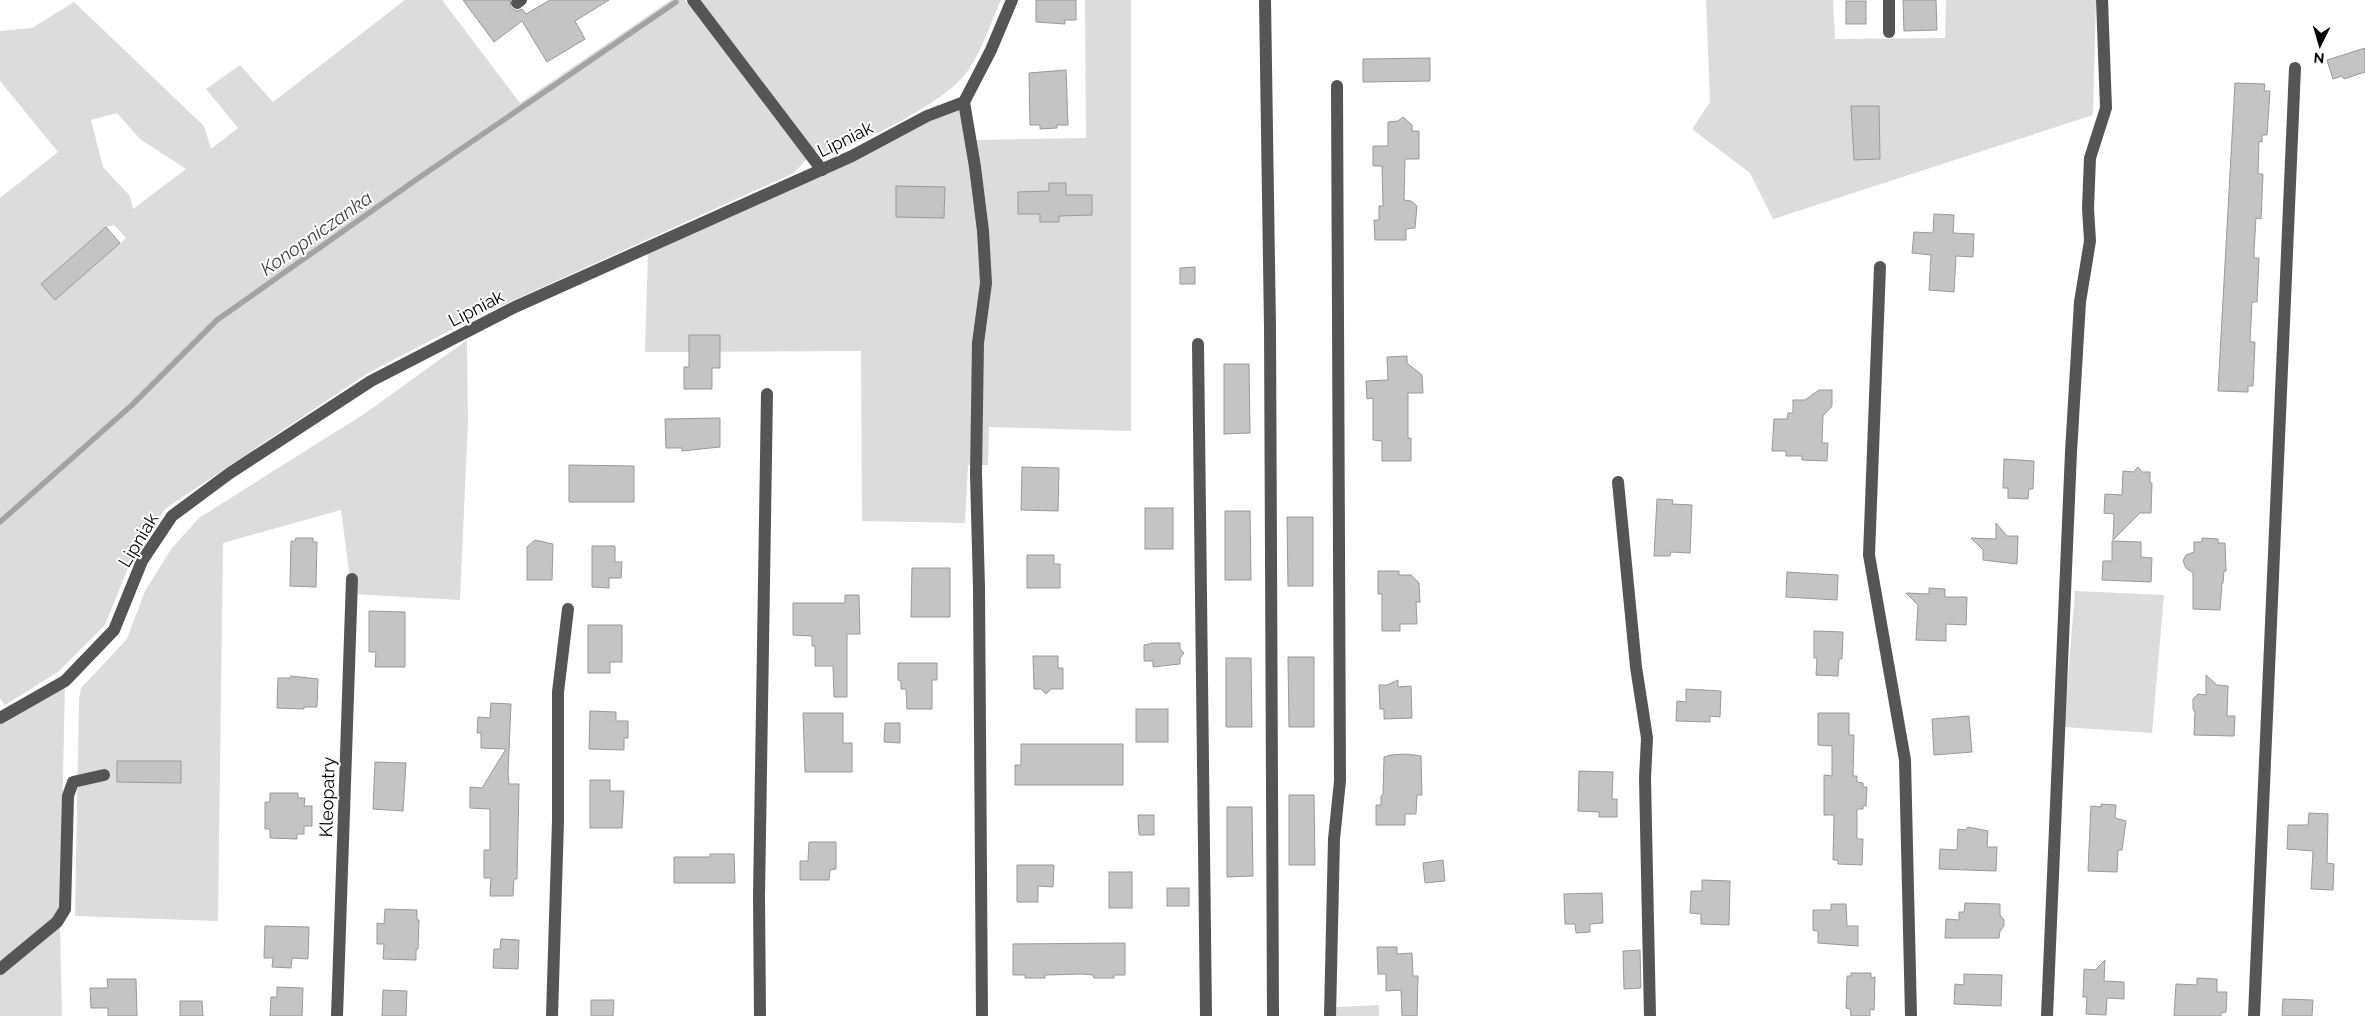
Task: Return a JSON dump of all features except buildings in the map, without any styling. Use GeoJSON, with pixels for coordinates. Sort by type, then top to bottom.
{"type":"FeatureCollection","features":[{"type":"Feature","properties":{"kind":"street"},"geometry":{"type":"LineString","coordinates":[[693,0],[822,170]]}},
{"type":"Feature","properties":{"kind":"street"},"geometry":{"type":"LineString","coordinates":[[982,1016],[979,578],[976,474],[978,343],[986,283],[983,231],[964,102],[991,50],[1012,0]]}},
{"type":"Feature","properties":{"kind":"street"},"geometry":{"type":"LineString","coordinates":[[1265,0],[1270,382],[1273,1016]]}},
{"type":"Feature","properties":{"kind":"street"},"geometry":{"type":"LineString","coordinates":[[1889,0],[1889,32]]}},
{"type":"Feature","properties":{"kind":"street"},"geometry":{"type":"LineString","coordinates":[[2047,1016],[2071,452],[2080,302],[2090,241],[2088,208],[2090,158],[2106,108],[2102,0]]}},
{"type":"Feature","properties":{"kind":"street"},"geometry":{"type":"LineString","coordinates":[[2254,1016],[2295,68]]}},
{"type":"Feature","properties":{"kind":"street"},"geometry":{"type":"LineString","coordinates":[[1330,1016],[1334,840],[1340,781],[1337,86]]}},
{"type":"Feature","properties":{"kind":"street","name":"Lipniak"},"geometry":{"type":"LineString","coordinates":[[0,718],[65,681],[114,630],[142,561],[172,516],[230,473],[371,382],[515,307],[822,170],[927,116],[964,102]]}},
{"type":"Feature","properties":{"kind":"street"},"geometry":{"type":"LineString","coordinates":[[1880,267],[1869,555],[1905,760],[1911,1016]]}},
{"type":"Feature","properties":{"kind":"street"},"geometry":{"type":"LineString","coordinates":[[1198,344],[1206,1016]]}},
{"type":"Feature","properties":{"kind":"street"},"geometry":{"type":"LineString","coordinates":[[760,1016],[759,871],[767,394]]}},
{"type":"Feature","properties":{"kind":"street"},"geometry":{"type":"LineString","coordinates":[[1618,482],[1636,667],[1647,738],[1650,1016]]}},
{"type":"Feature","properties":{"kind":"street","name":"Kleopatry"},"geometry":{"type":"LineString","coordinates":[[337,1016],[352,579]]}},
{"type":"Feature","properties":{"kind":"street"},"geometry":{"type":"LineString","coordinates":[[552,1016],[558,821],[558,692],[568,609]]}},
{"type":"Feature","properties":{"kind":"street"},"geometry":{"type":"LineString","coordinates":[[0,968],[57,922],[65,909],[68,796],[73,782],[104,775]]}},
{"type":"Feature","properties":{"kind":"shaded area"},"geometry":{"type":"Polygon","coordinates":[[[405,0],[442,0],[520,103],[671,0],[685,0],[805,153],[806,160],[794,173],[470,320],[368,373],[165,509],[131,561],[105,625],[58,672],[5,705],[0,699],[0,198],[58,152],[0,81],[0,31],[32,28],[74,2],[204,126],[211,149],[238,128],[206,89],[240,65],[273,102],[405,0]],[[117,113],[91,120],[103,167],[130,196],[133,209],[186,169],[140,139],[117,113]],[[114,225],[106,227],[42,284],[55,299],[126,238],[114,225]]]}},
{"type":"Feature","properties":{"kind":"shaded area"},"geometry":{"type":"Polygon","coordinates":[[[699,0],[1001,0],[978,53],[969,69],[958,82],[925,107],[830,156],[812,149],[699,0]]]}},
{"type":"Feature","properties":{"kind":"shaded area"},"geometry":{"type":"Polygon","coordinates":[[[1085,0],[1131,0],[1131,431],[989,427],[988,465],[968,465],[965,523],[862,521],[861,351],[645,352],[648,251],[964,102],[972,140],[1086,138],[1085,0]]]}},
{"type":"Feature","properties":{"kind":"shaded area"},"geometry":{"type":"Polygon","coordinates":[[[1706,0],[1833,0],[1835,39],[1945,38],[1946,0],[2096,0],[2093,115],[1773,219],[1750,173],[1692,129],[1710,102],[1706,0]]]}},
{"type":"Feature","properties":{"kind":"shaded area"},"geometry":{"type":"Polygon","coordinates":[[[467,340],[468,421],[460,600],[352,594],[341,510],[223,543],[218,921],[75,916],[79,699],[81,688],[127,639],[145,591],[172,548],[199,518],[364,414],[467,340]]]}},
{"type":"Feature","properties":{"kind":"shaded area"},"geometry":{"type":"Polygon","coordinates":[[[2075,591],[2164,595],[2152,733],[2064,727],[2075,591]]]}},
{"type":"Feature","properties":{"kind":"shaded area"},"geometry":{"type":"Polygon","coordinates":[[[65,681],[60,924],[62,1016],[0,1016],[0,717],[65,681]]]}},
{"type":"Feature","properties":{"kind":"shaded area"},"geometry":{"type":"Polygon","coordinates":[[[1379,1005],[1379,1016],[1336,1016],[1336,1007],[1379,1005]]]}},
{"type":"Feature","properties":{"kind":"waterway","name":"Konopniczanka"},"geometry":{"type":"LineString","coordinates":[[0,522],[132,405],[217,320],[420,177],[676,2]]}}]}
